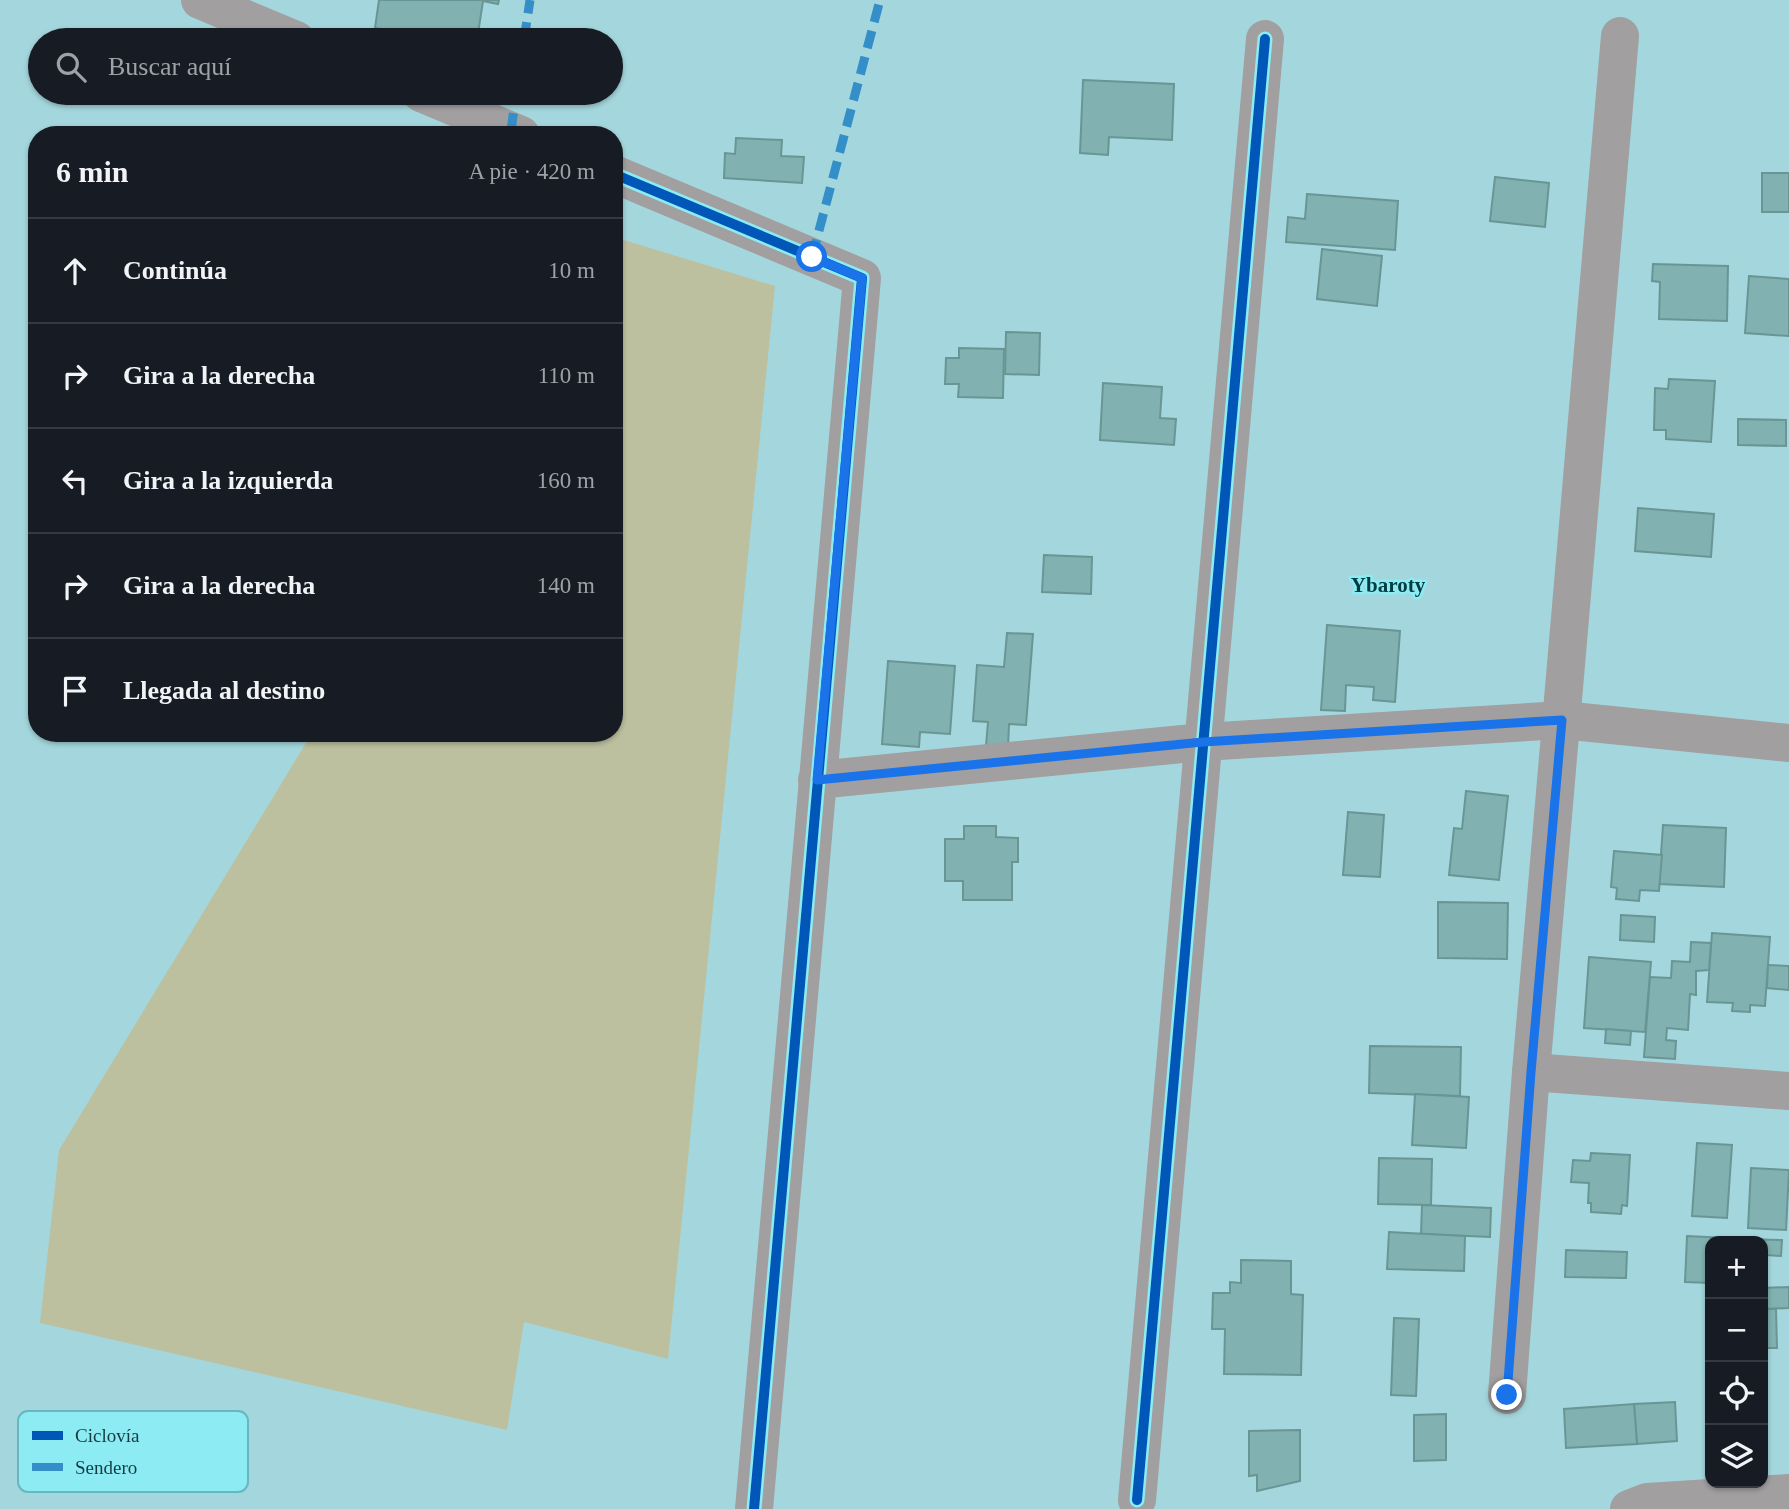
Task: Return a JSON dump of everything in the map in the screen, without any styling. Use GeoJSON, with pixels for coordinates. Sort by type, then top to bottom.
{"type":"FeatureCollection","features":[{"type":"Feature","properties":{"kind":"street"},"geometry":{"type":"LineString","coordinates":[[200,0],[267,28]]}},
{"type":"Feature","properties":{"kind":"street"},"geometry":{"type":"LineString","coordinates":[[1507,1395],[1531,1072],[1620,36]]}},
{"type":"Feature","properties":{"kind":"street"},"geometry":{"type":"LineString","coordinates":[[1137,1500],[1265,38]]}},
{"type":"Feature","properties":{"kind":"street"},"geometry":{"type":"LineString","coordinates":[[450,105],[500,126]]}},
{"type":"Feature","properties":{"kind":"street"},"geometry":{"type":"LineString","coordinates":[[623,178],[862,278],[754,1509]]}},
{"type":"Feature","properties":{"kind":"street"},"geometry":{"type":"LineString","coordinates":[[817,780],[1203,742],[1562,720],[1789,743]]}},
{"type":"Feature","properties":{"kind":"street"},"geometry":{"type":"LineString","coordinates":[[1531,1072],[1789,1091]]}},
{"type":"Feature","properties":{"kind":"street"},"geometry":{"type":"LineString","coordinates":[[1629,1509],[1647,1502],[1789,1493]]}},
{"type":"Feature","properties":{"kind":"green space"},"geometry":{"type":"Polygon","coordinates":[[[623,240],[775,286],[668,1359],[524,1322],[507,1430],[40,1323],[59,1150],[307,742],[623,742],[623,240]]]}},
{"type":"Feature","properties":{"kind":"building"},"geometry":{"type":"Polygon","coordinates":[[[379,0],[499,0],[498,4],[483,1],[479,28],[375,28],[379,0]]]}},
{"type":"Feature","properties":{"kind":"building"},"geometry":{"type":"Polygon","coordinates":[[[1083,80],[1174,84],[1172,140],[1109,137],[1108,155],[1080,153],[1083,80]]]}},
{"type":"Feature","properties":{"kind":"building"},"geometry":{"type":"Polygon","coordinates":[[[736,138],[782,140],[781,156],[804,157],[802,183],[724,178],[725,153],[735,154],[736,138]]]}},
{"type":"Feature","properties":{"kind":"building"},"geometry":{"type":"Polygon","coordinates":[[[1762,173],[1789,173],[1789,212],[1762,212],[1762,173]]]}},
{"type":"Feature","properties":{"kind":"building"},"geometry":{"type":"Polygon","coordinates":[[[1495,177],[1549,183],[1545,227],[1490,221],[1495,177]]]}},
{"type":"Feature","properties":{"kind":"building"},"geometry":{"type":"Polygon","coordinates":[[[1307,194],[1398,201],[1395,250],[1286,242],[1288,217],[1305,219],[1307,194]]]}},
{"type":"Feature","properties":{"kind":"building"},"geometry":{"type":"Polygon","coordinates":[[[1322,249],[1382,256],[1377,306],[1317,299],[1322,249]]]}},
{"type":"Feature","properties":{"kind":"building"},"geometry":{"type":"Polygon","coordinates":[[[1653,264],[1728,266],[1727,321],[1659,319],[1660,282],[1652,281],[1653,264]]]}},
{"type":"Feature","properties":{"kind":"building"},"geometry":{"type":"Polygon","coordinates":[[[1749,276],[1789,279],[1789,336],[1745,333],[1749,276]]]}},
{"type":"Feature","properties":{"kind":"building"},"geometry":{"type":"Polygon","coordinates":[[[1006,332],[1040,333],[1039,375],[1005,374],[1006,332]]]}},
{"type":"Feature","properties":{"kind":"building"},"geometry":{"type":"Polygon","coordinates":[[[959,348],[1004,349],[1003,398],[958,397],[959,384],[945,384],[946,358],[959,358],[959,348]]]}},
{"type":"Feature","properties":{"kind":"building"},"geometry":{"type":"Polygon","coordinates":[[[1669,379],[1715,381],[1711,442],[1666,439],[1666,430],[1654,430],[1655,388],[1668,389],[1669,379]]]}},
{"type":"Feature","properties":{"kind":"building"},"geometry":{"type":"Polygon","coordinates":[[[1103,383],[1162,387],[1160,418],[1176,419],[1174,445],[1100,440],[1103,383]]]}},
{"type":"Feature","properties":{"kind":"building"},"geometry":{"type":"Polygon","coordinates":[[[1738,419],[1786,420],[1786,446],[1738,445],[1738,419]]]}},
{"type":"Feature","properties":{"kind":"building"},"geometry":{"type":"Polygon","coordinates":[[[1638,508],[1714,514],[1711,557],[1635,551],[1638,508]]]}},
{"type":"Feature","properties":{"kind":"building"},"geometry":{"type":"Polygon","coordinates":[[[1044,555],[1092,557],[1091,594],[1042,592],[1044,555]]]}},
{"type":"Feature","properties":{"kind":"building"},"geometry":{"type":"Polygon","coordinates":[[[1327,625],[1400,631],[1395,702],[1373,700],[1374,687],[1346,685],[1345,711],[1321,710],[1327,625]]]}},
{"type":"Feature","properties":{"kind":"building"},"geometry":{"type":"Polygon","coordinates":[[[1007,633],[1033,634],[1026,725],[1009,724],[1008,748],[986,746],[988,722],[973,721],[977,665],[1004,667],[1007,633]]]}},
{"type":"Feature","properties":{"kind":"building"},"geometry":{"type":"Polygon","coordinates":[[[888,661],[955,666],[950,734],[920,732],[919,747],[882,744],[888,661]]]}},
{"type":"Feature","properties":{"kind":"building"},"geometry":{"type":"Polygon","coordinates":[[[1466,791],[1508,796],[1499,880],[1449,875],[1454,828],[1462,829],[1466,791]]]}},
{"type":"Feature","properties":{"kind":"building"},"geometry":{"type":"Polygon","coordinates":[[[1348,812],[1384,815],[1380,877],[1343,875],[1348,812]]]}},
{"type":"Feature","properties":{"kind":"building"},"geometry":{"type":"Polygon","coordinates":[[[1663,825],[1726,828],[1724,887],[1659,884],[1663,825]]]}},
{"type":"Feature","properties":{"kind":"building"},"geometry":{"type":"Polygon","coordinates":[[[964,826],[996,826],[996,837],[1018,838],[1018,862],[1012,862],[1012,900],[963,900],[963,881],[945,881],[945,839],[964,839],[964,826]]]}},
{"type":"Feature","properties":{"kind":"building"},"geometry":{"type":"Polygon","coordinates":[[[1614,851],[1662,855],[1659,891],[1640,890],[1639,901],[1616,899],[1617,888],[1611,887],[1614,851]]]}},
{"type":"Feature","properties":{"kind":"building"},"geometry":{"type":"Polygon","coordinates":[[[1438,902],[1508,903],[1507,959],[1438,958],[1438,902]]]}},
{"type":"Feature","properties":{"kind":"building"},"geometry":{"type":"Polygon","coordinates":[[[1621,915],[1655,917],[1654,942],[1620,940],[1621,915]]]}},
{"type":"Feature","properties":{"kind":"building"},"geometry":{"type":"Polygon","coordinates":[[[1712,933],[1770,937],[1765,1006],[1750,1005],[1750,1012],[1732,1011],[1733,1003],[1707,1002],[1712,933]]]}},
{"type":"Feature","properties":{"kind":"building"},"geometry":{"type":"Polygon","coordinates":[[[1691,942],[1711,943],[1709,970],[1696,971],[1696,995],[1690,994],[1688,1030],[1667,1028],[1666,1040],[1676,1041],[1675,1059],[1644,1057],[1650,977],[1671,978],[1672,961],[1690,962],[1691,942]]]}},
{"type":"Feature","properties":{"kind":"building"},"geometry":{"type":"Polygon","coordinates":[[[1589,957],[1651,962],[1645,1032],[1584,1028],[1589,957]]]}},
{"type":"Feature","properties":{"kind":"building"},"geometry":{"type":"Polygon","coordinates":[[[1768,965],[1789,966],[1789,990],[1767,988],[1768,965]]]}},
{"type":"Feature","properties":{"kind":"building"},"geometry":{"type":"Polygon","coordinates":[[[1606,1029],[1631,1031],[1630,1045],[1605,1043],[1606,1029]]]}},
{"type":"Feature","properties":{"kind":"building"},"geometry":{"type":"Polygon","coordinates":[[[1370,1046],[1461,1047],[1460,1096],[1369,1093],[1370,1046]]]}},
{"type":"Feature","properties":{"kind":"building"},"geometry":{"type":"Polygon","coordinates":[[[1415,1094],[1469,1097],[1466,1148],[1412,1145],[1415,1094]]]}},
{"type":"Feature","properties":{"kind":"building"},"geometry":{"type":"Polygon","coordinates":[[[1697,1143],[1732,1145],[1727,1218],[1692,1216],[1697,1143]]]}},
{"type":"Feature","properties":{"kind":"building"},"geometry":{"type":"Polygon","coordinates":[[[1591,1153],[1630,1155],[1627,1206],[1622,1205],[1621,1214],[1591,1212],[1591,1203],[1588,1203],[1589,1183],[1571,1182],[1573,1160],[1590,1161],[1591,1153]]]}},
{"type":"Feature","properties":{"kind":"building"},"geometry":{"type":"Polygon","coordinates":[[[1379,1158],[1432,1159],[1431,1205],[1378,1204],[1379,1158]]]}},
{"type":"Feature","properties":{"kind":"building"},"geometry":{"type":"Polygon","coordinates":[[[1751,1168],[1789,1170],[1786,1230],[1748,1228],[1751,1168]]]}},
{"type":"Feature","properties":{"kind":"building"},"geometry":{"type":"Polygon","coordinates":[[[1422,1205],[1491,1208],[1490,1237],[1421,1234],[1422,1205]]]}},
{"type":"Feature","properties":{"kind":"building"},"geometry":{"type":"Polygon","coordinates":[[[1389,1232],[1465,1236],[1464,1271],[1387,1269],[1389,1232]]]}},
{"type":"Feature","properties":{"kind":"building"},"geometry":{"type":"Polygon","coordinates":[[[1687,1236],[1705,1237],[1705,1283],[1685,1282],[1687,1236]]]}},
{"type":"Feature","properties":{"kind":"building"},"geometry":{"type":"Polygon","coordinates":[[[1768,1240],[1782,1240],[1781,1256],[1768,1255],[1768,1240]]]}},
{"type":"Feature","properties":{"kind":"building"},"geometry":{"type":"Polygon","coordinates":[[[1566,1250],[1627,1252],[1626,1278],[1565,1277],[1566,1250]]]}},
{"type":"Feature","properties":{"kind":"building"},"geometry":{"type":"Polygon","coordinates":[[[1241,1260],[1291,1261],[1291,1294],[1303,1295],[1301,1375],[1224,1374],[1225,1329],[1212,1329],[1213,1293],[1230,1293],[1230,1282],[1241,1283],[1241,1260]]]}},
{"type":"Feature","properties":{"kind":"building"},"geometry":{"type":"Polygon","coordinates":[[[1789,1287],[1789,1308],[1768,1309],[1768,1288],[1789,1287]]]}},
{"type":"Feature","properties":{"kind":"building"},"geometry":{"type":"Polygon","coordinates":[[[1768,1309],[1776,1309],[1777,1348],[1768,1348],[1768,1309]]]}},
{"type":"Feature","properties":{"kind":"building"},"geometry":{"type":"Polygon","coordinates":[[[1394,1318],[1419,1319],[1416,1396],[1391,1395],[1394,1318]]]}},
{"type":"Feature","properties":{"kind":"building"},"geometry":{"type":"Polygon","coordinates":[[[1675,1402],[1677,1441],[1637,1444],[1634,1404],[1675,1402]]]}},
{"type":"Feature","properties":{"kind":"building"},"geometry":{"type":"Polygon","coordinates":[[[1634,1404],[1637,1444],[1566,1448],[1564,1409],[1634,1404]]]}},
{"type":"Feature","properties":{"kind":"building"},"geometry":{"type":"Polygon","coordinates":[[[1446,1414],[1446,1460],[1414,1461],[1414,1415],[1446,1414]]]}},
{"type":"Feature","properties":{"kind":"building"},"geometry":{"type":"Polygon","coordinates":[[[1300,1430],[1300,1481],[1257,1491],[1257,1475],[1249,1476],[1249,1431],[1300,1430]]]}},
{"type":"Feature","properties":{"kind":"marked path"},"geometry":{"type":"LineString","coordinates":[[526,28],[530,0]]}},
{"type":"Feature","properties":{"kind":"marked path"},"geometry":{"type":"LineString","coordinates":[[812,257],[880,0]]}},
{"type":"Feature","properties":{"kind":"marked path"},"geometry":{"type":"LineString","coordinates":[[512,126],[514,105]]}},
{"type":"Feature","properties":{"kind":"cycle path"},"geometry":{"type":"LineString","coordinates":[[1137,1500],[1265,39]]}},
{"type":"Feature","properties":{"kind":"cycle path"},"geometry":{"type":"LineString","coordinates":[[623,178],[862,278],[754,1509]]}},
{"type":"Feature","properties":{"kind":"district","name":"Ybaroty"},"geometry":{"type":"Point","coordinates":[1388,585]}},
{"type":"Feature","properties":{"kind":"route"},"geometry":{"type":"LineString","coordinates":[[812,257],[862,278],[817,780],[1203,742],[1562,720],[1531,1072],[1507,1395]]}}]}
